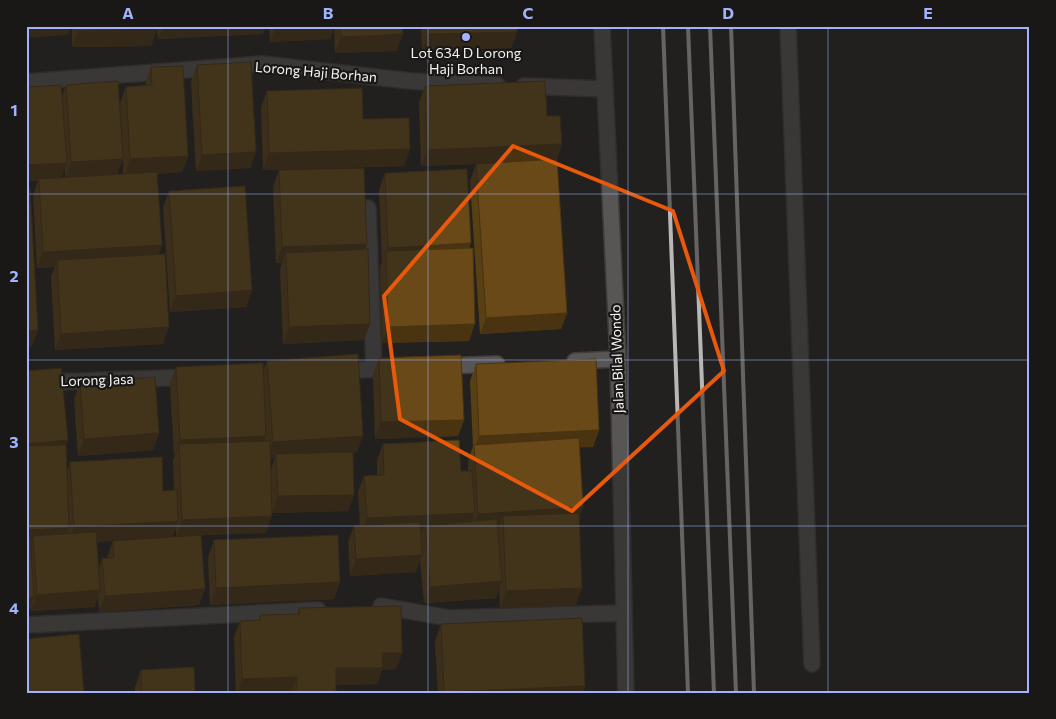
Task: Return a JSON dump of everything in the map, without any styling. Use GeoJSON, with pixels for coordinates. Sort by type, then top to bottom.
{"type":"FeatureCollection","features":[{"type":"Feature","properties":{"kind":"street","name":"Jalan Bilal Wondo"},"geometry":{"type":"LineString","coordinates":[[602,26],[618,359],[626,693]]}},
{"type":"Feature","properties":{"kind":"street"},"geometry":{"type":"LineString","coordinates":[[788,26],[812,664]]}},
{"type":"Feature","properties":{"kind":"street","name":"Lorong Haji Borhan"},"geometry":{"type":"LineString","coordinates":[[26,82],[262,64],[410,81],[605,90]]}},
{"type":"Feature","properties":{"kind":"street"},"geometry":{"type":"LineString","coordinates":[[368,208],[374,369]]}},
{"type":"Feature","properties":{"kind":"street"},"geometry":{"type":"LineString","coordinates":[[560,362],[618,359]]}},
{"type":"Feature","properties":{"kind":"street"},"geometry":{"type":"LineString","coordinates":[[433,367],[511,364]]}},
{"type":"Feature","properties":{"kind":"street"},"geometry":{"type":"LineString","coordinates":[[324,371],[413,368]]}},
{"type":"Feature","properties":{"kind":"street","name":"Lorong Jasa"},"geometry":{"type":"LineString","coordinates":[[26,383],[205,376]]}},
{"type":"Feature","properties":{"kind":"street"},"geometry":{"type":"LineString","coordinates":[[363,607],[383,606],[449,618],[624,613]]}},
{"type":"Feature","properties":{"kind":"street"},"geometry":{"type":"LineString","coordinates":[[26,626],[334,609]]}},
{"type":"Feature","properties":{"kind":"highlighted area"},"geometry":{"type":"Polygon","coordinates":[[[513,146],[673,211],[724,371],[572,511],[400,419],[384,296],[513,146]]]}},
{"type":"Feature","properties":{"kind":"building"},"geometry":{"type":"Polygon","coordinates":[[[78,26],[157,26],[157,29],[78,31],[78,26]]]}},
{"type":"Feature","properties":{"kind":"building"},"geometry":{"type":"Polygon","coordinates":[[[340,26],[402,26],[403,34],[341,37],[340,26]]]}},
{"type":"Feature","properties":{"kind":"building"},"geometry":{"type":"Polygon","coordinates":[[[427,26],[517,26],[517,32],[428,34],[427,26]]]}},
{"type":"Feature","properties":{"kind":"building"},"geometry":{"type":"Polygon","coordinates":[[[251,62],[256,152],[202,155],[197,65],[251,62]]]}},
{"type":"Feature","properties":{"kind":"building"},"geometry":{"type":"Polygon","coordinates":[[[183,66],[188,156],[130,159],[126,87],[152,85],[151,67],[183,66]]]}},
{"type":"Feature","properties":{"kind":"building"},"geometry":{"type":"Polygon","coordinates":[[[118,81],[123,159],[71,162],[66,85],[118,81]]]}},
{"type":"Feature","properties":{"kind":"building"},"geometry":{"type":"Polygon","coordinates":[[[545,81],[547,116],[560,116],[562,144],[427,150],[425,86],[545,81]]]}},
{"type":"Feature","properties":{"kind":"building"},"geometry":{"type":"Polygon","coordinates":[[[61,85],[67,163],[26,165],[26,87],[61,85]]]}},
{"type":"Feature","properties":{"kind":"building"},"geometry":{"type":"Polygon","coordinates":[[[362,88],[363,119],[409,118],[410,149],[269,153],[267,91],[362,88]]]}},
{"type":"Feature","properties":{"kind":"building"},"geometry":{"type":"Polygon","coordinates":[[[557,159],[567,313],[486,318],[476,164],[557,159]]]}},
{"type":"Feature","properties":{"kind":"building"},"geometry":{"type":"Polygon","coordinates":[[[364,168],[367,244],[282,247],[279,170],[364,168]]]}},
{"type":"Feature","properties":{"kind":"building"},"geometry":{"type":"Polygon","coordinates":[[[467,169],[471,243],[388,248],[385,173],[467,169]]]}},
{"type":"Feature","properties":{"kind":"building"},"geometry":{"type":"Polygon","coordinates":[[[157,172],[162,245],[43,252],[39,179],[157,172]]]}},
{"type":"Feature","properties":{"kind":"building"},"geometry":{"type":"Polygon","coordinates":[[[245,186],[252,290],[176,296],[169,191],[245,186]]]}},
{"type":"Feature","properties":{"kind":"building"},"geometry":{"type":"Polygon","coordinates":[[[26,189],[30,189],[38,330],[26,331],[26,189]]]}},
{"type":"Feature","properties":{"kind":"building"},"geometry":{"type":"Polygon","coordinates":[[[473,248],[475,324],[388,327],[386,251],[473,248]]]}},
{"type":"Feature","properties":{"kind":"building"},"geometry":{"type":"Polygon","coordinates":[[[368,249],[370,324],[289,327],[286,253],[368,249]]]}},
{"type":"Feature","properties":{"kind":"building"},"geometry":{"type":"Polygon","coordinates":[[[165,254],[169,327],[61,334],[57,260],[165,254]]]}},
{"type":"Feature","properties":{"kind":"building"},"geometry":{"type":"Polygon","coordinates":[[[358,354],[363,436],[273,442],[267,361],[358,354]]]}},
{"type":"Feature","properties":{"kind":"building"},"geometry":{"type":"Polygon","coordinates":[[[461,355],[464,420],[381,422],[379,358],[461,355]]]}},
{"type":"Feature","properties":{"kind":"building"},"geometry":{"type":"Polygon","coordinates":[[[596,359],[599,430],[479,436],[476,364],[596,359]]]}},
{"type":"Feature","properties":{"kind":"building"},"geometry":{"type":"Polygon","coordinates":[[[263,363],[266,436],[180,440],[176,367],[263,363]]]}},
{"type":"Feature","properties":{"kind":"building"},"geometry":{"type":"Polygon","coordinates":[[[61,368],[68,440],[26,444],[26,371],[61,368]]]}},
{"type":"Feature","properties":{"kind":"building"},"geometry":{"type":"Polygon","coordinates":[[[155,377],[159,433],[84,439],[80,383],[155,377]]]}},
{"type":"Feature","properties":{"kind":"building"},"geometry":{"type":"Polygon","coordinates":[[[579,438],[583,507],[478,514],[474,445],[579,438]]]}},
{"type":"Feature","properties":{"kind":"building"},"geometry":{"type":"Polygon","coordinates":[[[459,440],[461,471],[472,471],[475,513],[367,518],[364,476],[384,475],[383,444],[459,440]]]}},
{"type":"Feature","properties":{"kind":"building"},"geometry":{"type":"Polygon","coordinates":[[[270,441],[272,516],[182,520],[179,444],[270,441]]]}},
{"type":"Feature","properties":{"kind":"building"},"geometry":{"type":"Polygon","coordinates":[[[66,445],[69,528],[26,530],[26,446],[66,445]]]}},
{"type":"Feature","properties":{"kind":"building"},"geometry":{"type":"Polygon","coordinates":[[[353,452],[354,495],[278,496],[276,454],[353,452]]]}},
{"type":"Feature","properties":{"kind":"building"},"geometry":{"type":"Polygon","coordinates":[[[162,457],[163,491],[177,490],[178,521],[74,527],[70,462],[162,457]]]}},
{"type":"Feature","properties":{"kind":"building"},"geometry":{"type":"Polygon","coordinates":[[[579,513],[582,588],[506,591],[503,516],[579,513]]]}},
{"type":"Feature","properties":{"kind":"building"},"geometry":{"type":"Polygon","coordinates":[[[497,519],[502,581],[430,587],[425,526],[497,519]]]}},
{"type":"Feature","properties":{"kind":"building"},"geometry":{"type":"Polygon","coordinates":[[[420,522],[422,555],[356,559],[354,526],[420,522]]]}},
{"type":"Feature","properties":{"kind":"building"},"geometry":{"type":"Polygon","coordinates":[[[96,532],[100,590],[37,595],[33,536],[96,532]]]}},
{"type":"Feature","properties":{"kind":"building"},"geometry":{"type":"Polygon","coordinates":[[[26,535],[30,535],[34,597],[26,598],[26,535]]]}},
{"type":"Feature","properties":{"kind":"building"},"geometry":{"type":"Polygon","coordinates":[[[201,535],[205,589],[105,596],[102,558],[114,558],[113,541],[201,535]]]}},
{"type":"Feature","properties":{"kind":"building"},"geometry":{"type":"Polygon","coordinates":[[[338,535],[340,582],[216,588],[214,540],[338,535]]]}},
{"type":"Feature","properties":{"kind":"building"},"geometry":{"type":"Polygon","coordinates":[[[401,606],[402,653],[382,653],[383,668],[336,668],[336,693],[297,693],[297,677],[242,679],[240,621],[260,620],[260,615],[300,614],[299,608],[401,606]]]}},
{"type":"Feature","properties":{"kind":"building"},"geometry":{"type":"Polygon","coordinates":[[[582,618],[585,686],[444,692],[441,624],[582,618]]]}},
{"type":"Feature","properties":{"kind":"building"},"geometry":{"type":"Polygon","coordinates":[[[79,634],[84,693],[26,693],[26,639],[79,634]]]}},
{"type":"Feature","properties":{"kind":"building"},"geometry":{"type":"Polygon","coordinates":[[[194,667],[195,693],[142,693],[141,670],[194,667]]]}},
{"type":"Feature","properties":{"kind":"railway"},"geometry":{"type":"LineString","coordinates":[[663,26],[688,693]]}},
{"type":"Feature","properties":{"kind":"railway"},"geometry":{"type":"LineString","coordinates":[[688,26],[714,693]]}},
{"type":"Feature","properties":{"kind":"railway"},"geometry":{"type":"LineString","coordinates":[[710,26],[736,693]]}},
{"type":"Feature","properties":{"kind":"railway"},"geometry":{"type":"LineString","coordinates":[[731,26],[754,693]]}},
{"type":"Feature","properties":{"kind":"place","name":"Lot 634 D Lorong Haji Borhan"},"geometry":{"type":"Point","coordinates":[466,37]}}]}
